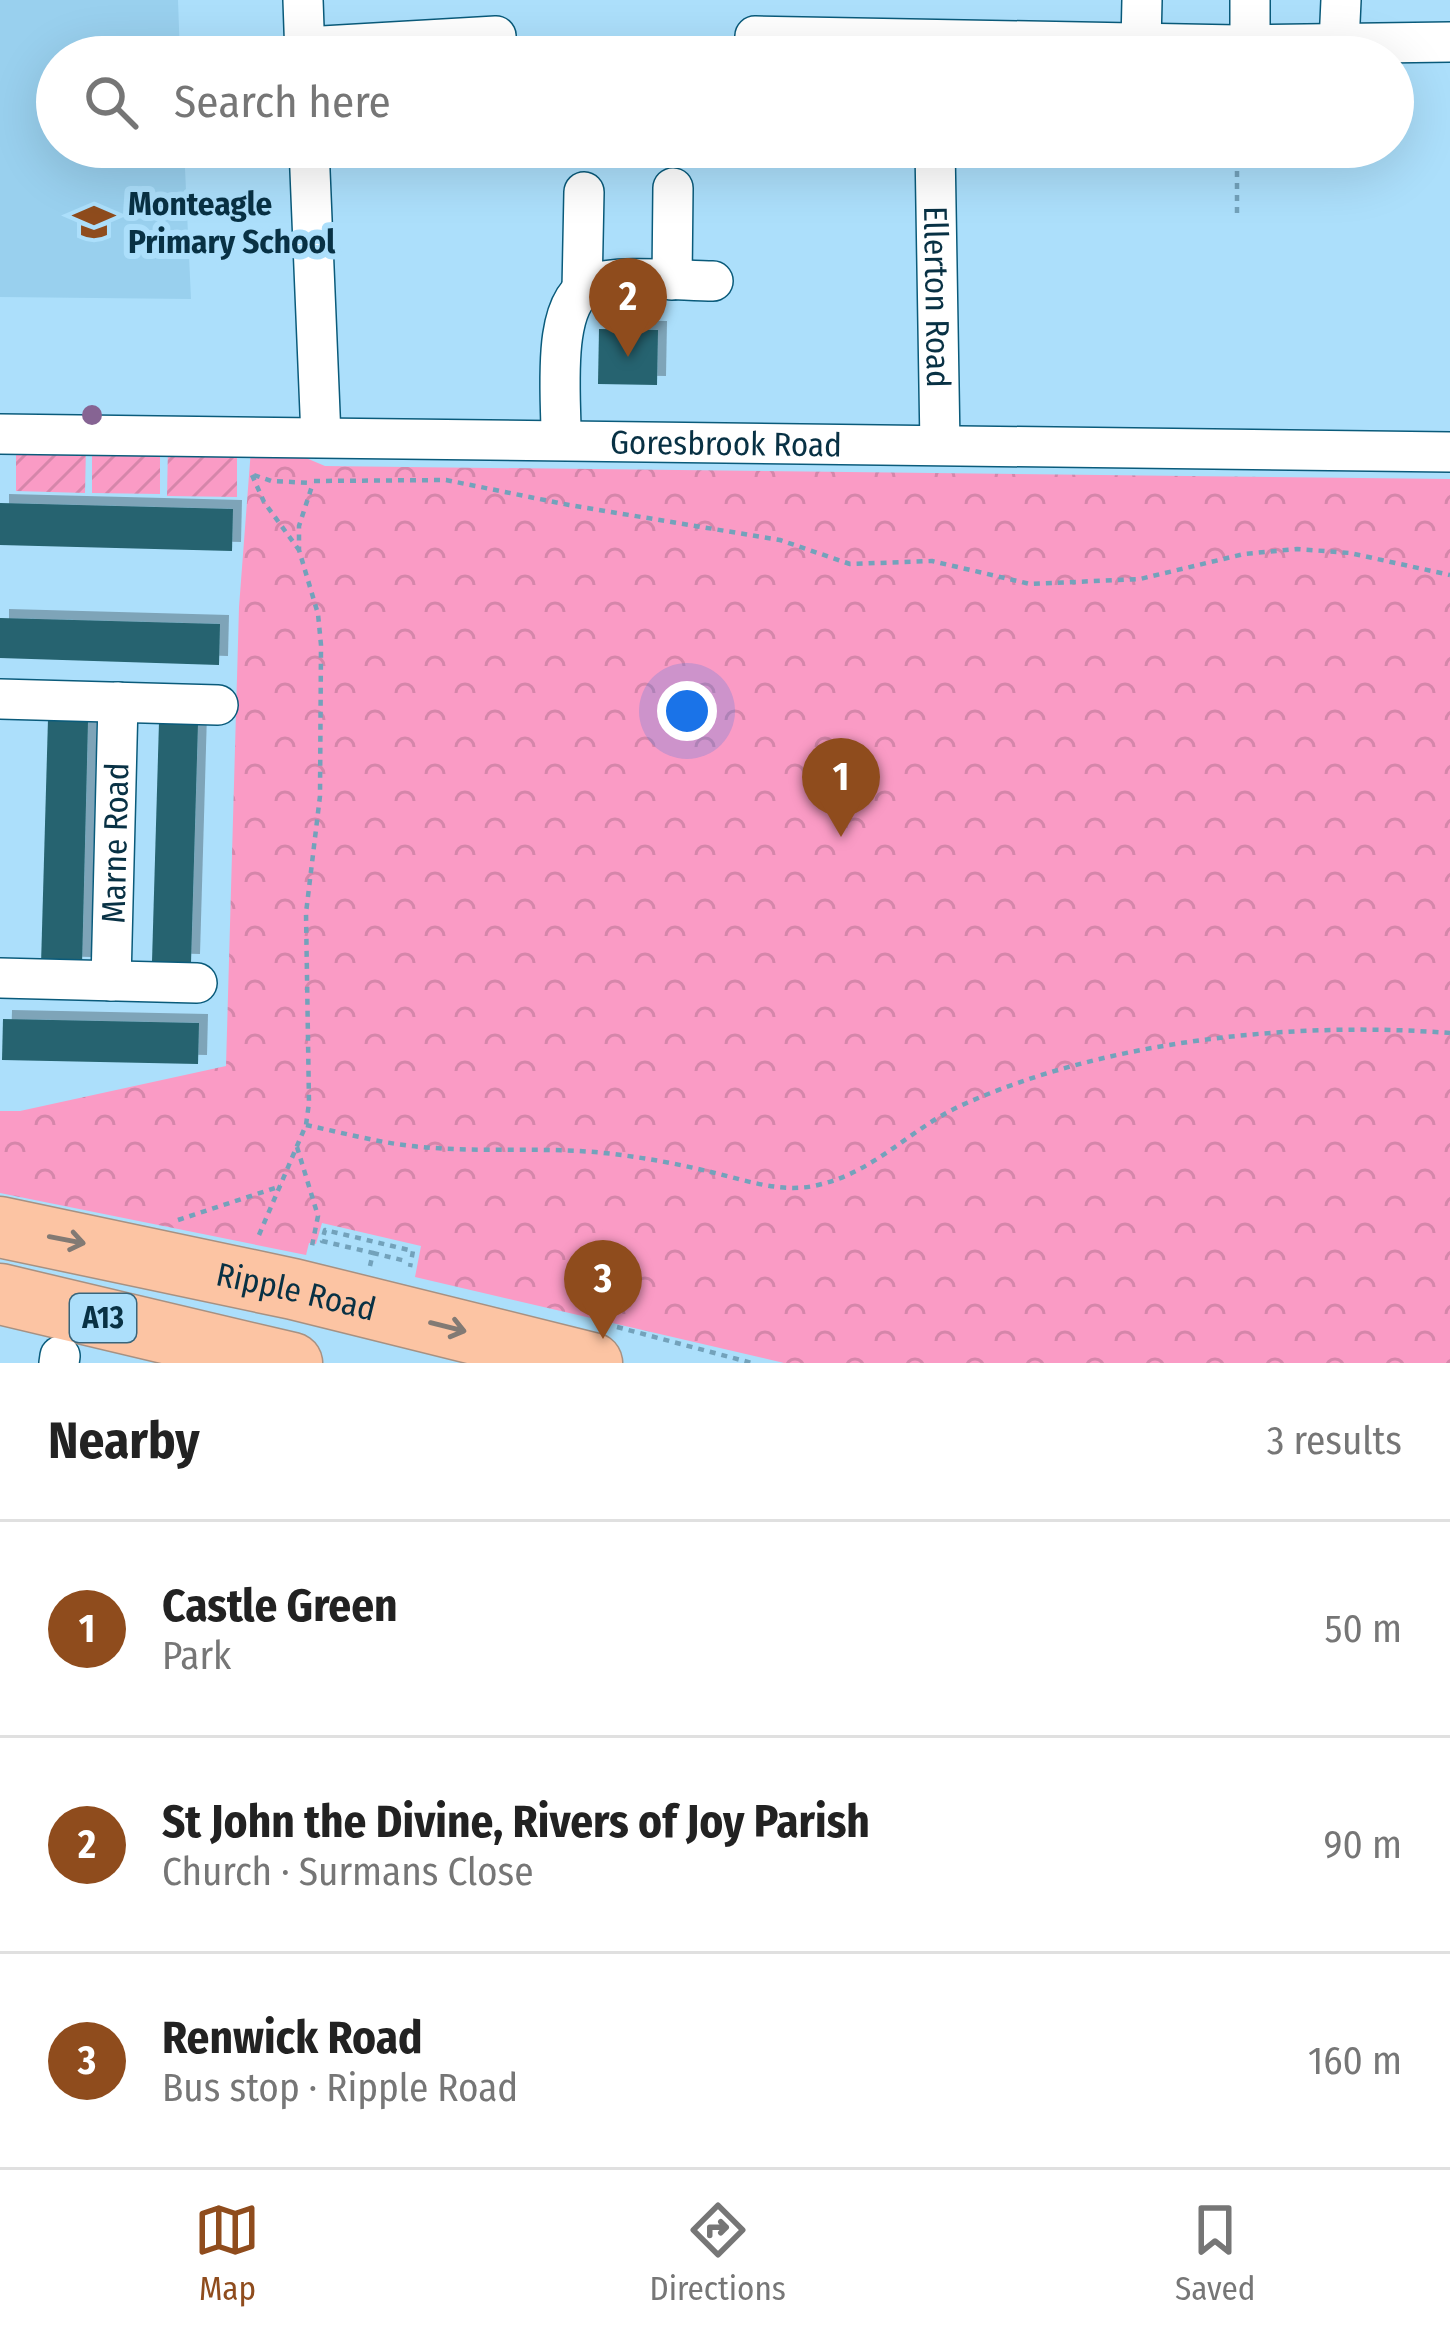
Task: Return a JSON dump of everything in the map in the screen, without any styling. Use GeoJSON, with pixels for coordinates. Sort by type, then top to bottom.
{"type":"FeatureCollection","features":[{"type":"Feature","properties":{"kind":"highway","name":"Ripple Road"},"geometry":{"type":"LineString","coordinates":[[0,1227],[293,1289],[596,1343]]}},
{"type":"Feature","properties":{"kind":"highway","name":"A13"},"geometry":{"type":"LineString","coordinates":[[0,1294],[218,1352],[292,1363]]}},
{"type":"Feature","properties":{"kind":"street"},"geometry":{"type":"LineString","coordinates":[[303,0],[304,36]]}},
{"type":"Feature","properties":{"kind":"street"},"geometry":{"type":"LineString","coordinates":[[1142,0],[1142,36]]}},
{"type":"Feature","properties":{"kind":"street"},"geometry":{"type":"LineString","coordinates":[[1250,0],[1250,36]]}},
{"type":"Feature","properties":{"kind":"street"},"geometry":{"type":"LineString","coordinates":[[1339,36],[1341,0]]}},
{"type":"Feature","properties":{"kind":"street"},"geometry":{"type":"LineString","coordinates":[[755,36],[936,32],[1011,36]]}},
{"type":"Feature","properties":{"kind":"street"},"geometry":{"type":"LineString","coordinates":[[1414,43],[1450,42]]}},
{"type":"Feature","properties":{"kind":"street"},"geometry":{"type":"LineString","coordinates":[[310,168],[323,437]]}},
{"type":"Feature","properties":{"kind":"street","name":"Ellerton Road"},"geometry":{"type":"LineString","coordinates":[[935,168],[940,445]]}},
{"type":"Feature","properties":{"kind":"street"},"geometry":{"type":"LineString","coordinates":[[672,264],[673,188]]}},
{"type":"Feature","properties":{"kind":"street"},"geometry":{"type":"LineString","coordinates":[[582,290],[584,192]]}},
{"type":"Feature","properties":{"kind":"street"},"geometry":{"type":"LineString","coordinates":[[561,440],[563,322],[572,300],[594,283],[672,264],[713,281]]}},
{"type":"Feature","properties":{"kind":"street","name":"Goresbrook Road"},"geometry":{"type":"LineString","coordinates":[[0,434],[1450,452]]}},
{"type":"Feature","properties":{"kind":"street"},"geometry":{"type":"LineString","coordinates":[[0,699],[218,705]]}},
{"type":"Feature","properties":{"kind":"street","name":"Marne Road"},"geometry":{"type":"LineString","coordinates":[[111,981],[118,702]]}},
{"type":"Feature","properties":{"kind":"street"},"geometry":{"type":"LineString","coordinates":[[0,978],[197,983]]}},
{"type":"Feature","properties":{"kind":"path"},"geometry":{"type":"LineString","coordinates":[[1237,168],[1237,215]]}},
{"type":"Feature","properties":{"kind":"path"},"geometry":{"type":"LineString","coordinates":[[298,550],[299,526],[323,437]]}},
{"type":"Feature","properties":{"kind":"path"},"geometry":{"type":"LineString","coordinates":[[253,1247],[306,1125],[306,914],[320,796],[321,645],[318,614],[298,550],[264,502],[252,475],[271,482],[446,480],[569,506],[780,540],[850,564],[932,561],[1030,584],[1140,579],[1244,554],[1297,549],[1350,553],[1450,574]]}},
{"type":"Feature","properties":{"kind":"path"},"geometry":{"type":"LineString","coordinates":[[306,1125],[422,1147],[609,1153],[757,1186],[816,1186],[882,1160],[957,1107],[1130,1054],[1196,1042],[1299,1033],[1397,1029],[1450,1033]]}},
{"type":"Feature","properties":{"kind":"path"},"geometry":{"type":"LineString","coordinates":[[297,1147],[318,1216],[310,1258]]}},
{"type":"Feature","properties":{"kind":"path"},"geometry":{"type":"LineString","coordinates":[[175,1221],[281,1186]]}},
{"type":"Feature","properties":{"kind":"path"},"geometry":{"type":"LineString","coordinates":[[325,1230],[413,1251],[408,1264],[322,1241],[325,1230]]}},
{"type":"Feature","properties":{"kind":"path"},"geometry":{"type":"LineString","coordinates":[[596,1343],[752,1363]]}},
{"type":"Feature","properties":{"kind":"shaded area","name":"Monteagle Primary School"},"geometry":{"type":"Polygon","coordinates":[[[0,0],[178,0],[179,36],[36,36],[36,168],[185,168],[191,299],[0,297],[0,0]]]}},
{"type":"Feature","properties":{"kind":"green space"},"geometry":{"type":"Polygon","coordinates":[[[16,445],[86,446],[85,493],[16,491],[16,445]]]}},
{"type":"Feature","properties":{"kind":"green space"},"geometry":{"type":"Polygon","coordinates":[[[92,446],[160,447],[160,494],[92,493],[92,446]]]}},
{"type":"Feature","properties":{"kind":"green space"},"geometry":{"type":"Polygon","coordinates":[[[168,446],[237,448],[237,497],[167,496],[168,446]]]}},
{"type":"Feature","properties":{"kind":"green space"},"geometry":{"type":"Polygon","coordinates":[[[251,449],[252,458],[306,458],[325,466],[1450,479],[1450,1363],[784,1363],[415,1277],[421,1246],[322,1223],[316,1244],[309,1243],[306,1255],[0,1193],[0,1111],[20,1111],[226,1066],[239,607],[251,449]]]}},
{"type":"Feature","properties":{"kind":"building"},"geometry":{"type":"Polygon","coordinates":[[[599,329],[658,330],[657,385],[598,384],[599,329]]]}},
{"type":"Feature","properties":{"kind":"building"},"geometry":{"type":"Polygon","coordinates":[[[0,503],[233,509],[232,551],[0,545],[0,503]]]}},
{"type":"Feature","properties":{"kind":"building"},"geometry":{"type":"Polygon","coordinates":[[[0,618],[220,624],[219,665],[0,658],[0,618]]]}},
{"type":"Feature","properties":{"kind":"building"},"geometry":{"type":"Polygon","coordinates":[[[48,719],[88,721],[82,966],[41,965],[48,719]]]}},
{"type":"Feature","properties":{"kind":"building"},"geometry":{"type":"Polygon","coordinates":[[[159,722],[198,723],[191,963],[152,962],[159,722]]]}},
{"type":"Feature","properties":{"kind":"building"},"geometry":{"type":"Polygon","coordinates":[[[3,1019],[199,1023],[198,1064],[2,1060],[3,1019]]]}},
{"type":"Feature","properties":{"kind":"place","name":"Monteagle Primary School"},"geometry":{"type":"Point","coordinates":[94,222]}},
{"type":"Feature","properties":{"kind":"place","name":"St John the Divine, Rivers of Joy Parish"},"geometry":{"type":"Point","coordinates":[628,357]}},
{"type":"Feature","properties":{"kind":"place","name":"Castle Green"},"geometry":{"type":"Point","coordinates":[841,837]}},
{"type":"Feature","properties":{"kind":"place","name":"Renwick Road"},"geometry":{"type":"Point","coordinates":[603,1339]}}]}
